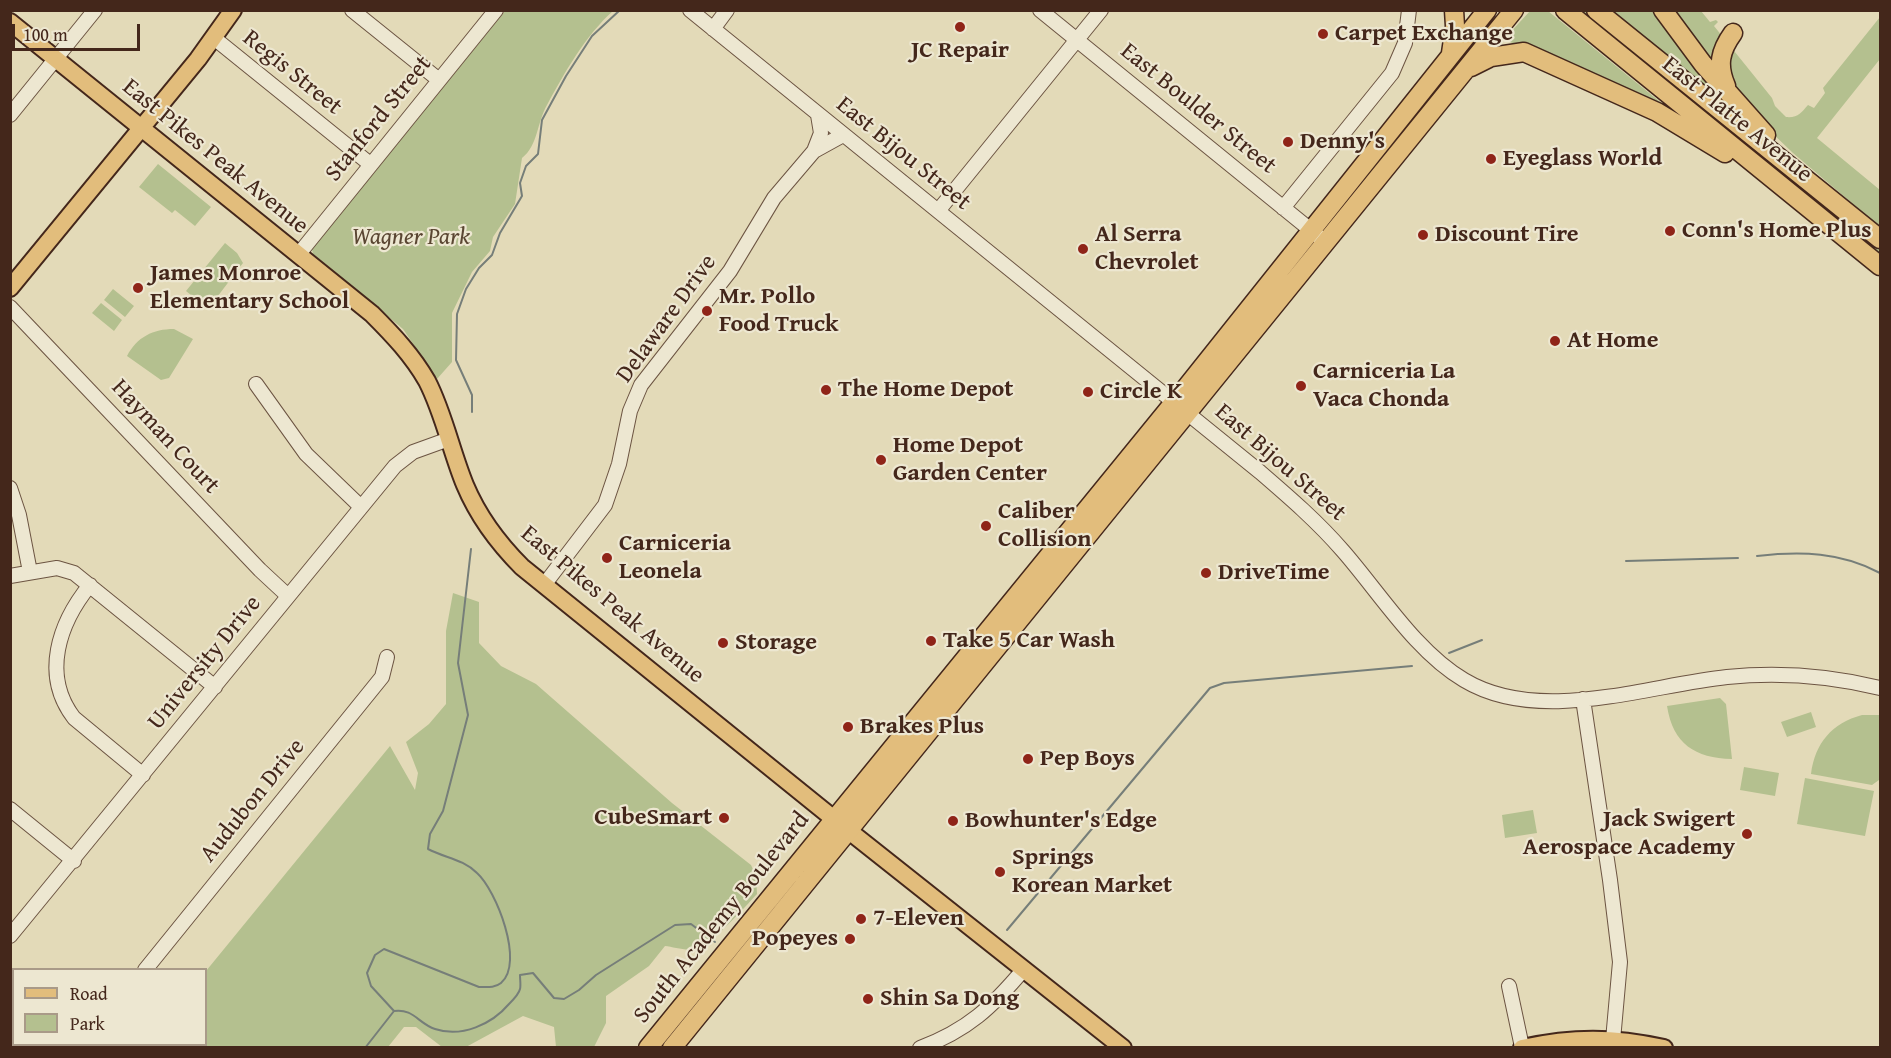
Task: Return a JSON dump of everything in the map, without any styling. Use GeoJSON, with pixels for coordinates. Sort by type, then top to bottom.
{"type":"FeatureCollection","features":[{"type":"Feature","properties":{"kind":"highway"},"geometry":{"type":"LineString","coordinates":[[1450,56],[1455,26],[1454,10]]}},
{"type":"Feature","properties":{"kind":"highway","name":"East Platte Avenue"},"geometry":{"type":"LineString","coordinates":[[1564,10],[1881,266]]}},
{"type":"Feature","properties":{"kind":"highway","name":"East Platte Avenue"},"geometry":{"type":"LineString","coordinates":[[1596,10],[1881,239]]}},
{"type":"Feature","properties":{"kind":"highway"},"geometry":{"type":"LineString","coordinates":[[1663,10],[1734,100],[1811,182]]}},
{"type":"Feature","properties":{"kind":"highway"},"geometry":{"type":"LineString","coordinates":[[1478,14],[1504,23],[1524,52],[1657,112],[1786,190]]}},
{"type":"Feature","properties":{"kind":"highway","name":"South Academy Boulevard"},"geometry":{"type":"LineString","coordinates":[[648,1047],[1312,231],[1450,56],[1478,14]]}},
{"type":"Feature","properties":{"kind":"highway","name":"South Academy Boulevard"},"geometry":{"type":"LineString","coordinates":[[672,1047],[1189,414],[1504,23]]}},
{"type":"Feature","properties":{"kind":"highway"},"geometry":{"type":"LineString","coordinates":[[1733,33],[1724,45],[1719,66],[1734,100]]}},
{"type":"Feature","properties":{"kind":"highway"},"geometry":{"type":"LineString","coordinates":[[1466,69],[1491,57],[1524,52]]}},
{"type":"Feature","properties":{"kind":"main road"},"geometry":{"type":"LineString","coordinates":[[10,288],[214,39],[233,10]]}},
{"type":"Feature","properties":{"kind":"main road","name":"East Pikes Peak Avenue"},"geometry":{"type":"LineString","coordinates":[[10,22],[372,314],[406,350],[427,382],[465,486],[484,521],[508,552],[544,585],[848,831],[1123,1047]]}},
{"type":"Feature","properties":{"kind":"main road"},"geometry":{"type":"LineString","coordinates":[[1522,1047],[1579,1038],[1664,1047]]}},
{"type":"Feature","properties":{"kind":"street"},"geometry":{"type":"LineString","coordinates":[[10,115],[95,10]]}},
{"type":"Feature","properties":{"kind":"street"},"geometry":{"type":"LineString","coordinates":[[352,10],[439,80]]}},
{"type":"Feature","properties":{"kind":"street","name":"Stanford Street"},"geometry":{"type":"LineString","coordinates":[[298,255],[496,10]]}},
{"type":"Feature","properties":{"kind":"street","name":"East Bijou Street"},"geometry":{"type":"LineString","coordinates":[[690,10],[1189,414],[1322,527],[1433,657],[1481,690],[1518,700],[1553,702],[1752,676],[1824,679],[1881,688]]}},
{"type":"Feature","properties":{"kind":"street"},"geometry":{"type":"LineString","coordinates":[[712,29],[727,10]]}},
{"type":"Feature","properties":{"kind":"street","name":"East Boulder Street"},"geometry":{"type":"LineString","coordinates":[[1040,10],[1327,243]]}},
{"type":"Feature","properties":{"kind":"street"},"geometry":{"type":"LineString","coordinates":[[938,211],[1101,10]]}},
{"type":"Feature","properties":{"kind":"street"},"geometry":{"type":"LineString","coordinates":[[1283,208],[1392,73],[1405,43],[1409,10]]}},
{"type":"Feature","properties":{"kind":"street","name":"Regis Street"},"geometry":{"type":"LineString","coordinates":[[214,39],[370,165]]}},
{"type":"Feature","properties":{"kind":"street","name":"Delaware Drive"},"geometry":{"type":"LineString","coordinates":[[544,585],[605,505],[619,464],[630,411],[649,373],[730,271],[774,198],[814,151],[821,133],[818,115]]}},
{"type":"Feature","properties":{"kind":"street","name":"Delaware Drive"},"geometry":{"type":"LineString","coordinates":[[814,151],[843,135]]}},
{"type":"Feature","properties":{"kind":"street","name":"Hayman Court"},"geometry":{"type":"LineString","coordinates":[[10,307],[260,570],[288,596]]}},
{"type":"Feature","properties":{"kind":"street"},"geometry":{"type":"LineString","coordinates":[[256,384],[306,454],[361,507]]}},
{"type":"Feature","properties":{"kind":"street","name":"University Drive"},"geometry":{"type":"LineString","coordinates":[[10,936],[74,861],[361,507],[404,458],[449,439]]}},
{"type":"Feature","properties":{"kind":"street"},"geometry":{"type":"LineString","coordinates":[[10,489],[19,515],[30,572]]}},
{"type":"Feature","properties":{"kind":"street"},"geometry":{"type":"LineString","coordinates":[[10,576],[30,572],[66,570],[90,585],[215,687]]}},
{"type":"Feature","properties":{"kind":"street"},"geometry":{"type":"LineString","coordinates":[[90,585],[77,601],[60,637],[56,664],[60,693],[74,718],[143,775]]}},
{"type":"Feature","properties":{"kind":"street","name":"Audubon Drive"},"geometry":{"type":"LineString","coordinates":[[146,968],[382,677],[387,657]]}},
{"type":"Feature","properties":{"kind":"street"},"geometry":{"type":"LineString","coordinates":[[1583,699],[1611,880],[1620,962],[1613,1040]]}},
{"type":"Feature","properties":{"kind":"street"},"geometry":{"type":"LineString","coordinates":[[10,809],[74,861]]}},
{"type":"Feature","properties":{"kind":"street"},"geometry":{"type":"LineString","coordinates":[[921,1047],[950,1036],[980,1016],[1024,969]]}},
{"type":"Feature","properties":{"kind":"street"},"geometry":{"type":"LineString","coordinates":[[1509,986],[1522,1047]]}},
{"type":"Feature","properties":{"kind":"green space","name":"Wagner Park"},"geometry":{"type":"Polygon","coordinates":[[[505,11],[613,11],[576,55],[544,112],[531,147],[522,158],[515,204],[493,237],[490,251],[472,272],[452,313],[452,362],[437,379],[403,329],[313,254],[312,249],[505,11]]]}},
{"type":"Feature","properties":{"kind":"green space"},"geometry":{"type":"Polygon","coordinates":[[[1530,11],[1548,11],[1664,105],[1661,108],[1510,42],[1507,36],[1530,11]]]}},
{"type":"Feature","properties":{"kind":"green space"},"geometry":{"type":"Polygon","coordinates":[[[1568,11],[1588,11],[1880,247],[1880,262],[1568,11]]]}},
{"type":"Feature","properties":{"kind":"green space"},"geometry":{"type":"Polygon","coordinates":[[[1611,11],[1657,11],[1728,106],[1611,11]]]}},
{"type":"Feature","properties":{"kind":"green space"},"geometry":{"type":"Polygon","coordinates":[[[1671,11],[1701,11],[1710,22],[1716,20],[1718,22],[1714,26],[1772,98],[1775,106],[1786,117],[1796,116],[1808,105],[1814,108],[1825,93],[1823,88],[1880,17],[1880,59],[1817,138],[1880,190],[1880,227],[1793,153],[1747,109],[1671,11]]]}},
{"type":"Feature","properties":{"kind":"green space"},"geometry":{"type":"Polygon","coordinates":[[[158,164],[211,207],[195,226],[175,210],[172,213],[139,187],[158,164]]]}},
{"type":"Feature","properties":{"kind":"green space"},"geometry":{"type":"Polygon","coordinates":[[[225,243],[237,253],[243,263],[208,309],[186,291],[225,243]]]}},
{"type":"Feature","properties":{"kind":"green space"},"geometry":{"type":"Polygon","coordinates":[[[113,289],[134,306],[125,317],[104,300],[113,289]]]}},
{"type":"Feature","properties":{"kind":"green space"},"geometry":{"type":"Polygon","coordinates":[[[101,303],[122,320],[114,331],[92,313],[101,303]]]}},
{"type":"Feature","properties":{"kind":"green space"},"geometry":{"type":"Polygon","coordinates":[[[174,329],[193,339],[169,378],[161,380],[127,356],[146,335],[174,329]]]}},
{"type":"Feature","properties":{"kind":"green space"},"geometry":{"type":"Polygon","coordinates":[[[453,593],[479,602],[479,643],[501,666],[536,684],[672,803],[751,865],[756,876],[757,894],[729,924],[705,945],[690,950],[665,946],[649,966],[606,996],[606,1023],[594,1047],[556,1047],[554,1027],[523,1016],[466,1047],[442,1047],[416,1027],[404,1027],[388,1047],[143,1047],[207,1046],[207,970],[390,746],[415,790],[418,773],[406,742],[429,724],[446,704],[446,631],[453,593]]]}},
{"type":"Feature","properties":{"kind":"green space"},"geometry":{"type":"Polygon","coordinates":[[[1720,698],[1726,704],[1732,759],[1707,756],[1688,746],[1674,730],[1667,706],[1720,698]]]}},
{"type":"Feature","properties":{"kind":"green space"},"geometry":{"type":"Polygon","coordinates":[[[1811,712],[1816,727],[1787,737],[1781,722],[1811,712]]]}},
{"type":"Feature","properties":{"kind":"green space"},"geometry":{"type":"Polygon","coordinates":[[[1862,715],[1880,715],[1879,780],[1872,785],[1811,774],[1816,753],[1827,736],[1842,723],[1862,715]]]}},
{"type":"Feature","properties":{"kind":"green space"},"geometry":{"type":"Polygon","coordinates":[[[1744,767],[1779,773],[1775,796],[1740,790],[1744,767]]]}},
{"type":"Feature","properties":{"kind":"green space"},"geometry":{"type":"Polygon","coordinates":[[[1805,778],[1874,791],[1865,836],[1797,824],[1805,778]]]}},
{"type":"Feature","properties":{"kind":"green space"},"geometry":{"type":"Polygon","coordinates":[[[1533,810],[1537,833],[1505,838],[1502,815],[1533,810]]]}},
{"type":"Feature","properties":{"kind":"waterway"},"geometry":{"type":"LineString","coordinates":[[472,412],[472,395],[456,360],[457,314],[466,289],[479,268],[492,255],[500,233],[522,196],[520,183],[526,166],[538,154],[542,120],[566,76],[592,36],[620,10]]}},
{"type":"Feature","properties":{"kind":"waterway"},"geometry":{"type":"LineString","coordinates":[[394,1011],[371,986],[367,973],[375,955],[384,949],[479,987],[499,985],[508,973],[509,944],[505,927],[484,882],[472,868],[428,849],[430,834],[443,811],[468,715],[458,663],[471,549]]}},
{"type":"Feature","properties":{"kind":"waterway"},"geometry":{"type":"LineString","coordinates":[[1757,556],[1805,554],[1836,557],[1880,573]]}},
{"type":"Feature","properties":{"kind":"waterway"},"geometry":{"type":"LineString","coordinates":[[1626,561],[1738,558]]}},
{"type":"Feature","properties":{"kind":"waterway"},"geometry":{"type":"LineString","coordinates":[[1449,653],[1482,640]]}},
{"type":"Feature","properties":{"kind":"waterway"},"geometry":{"type":"LineString","coordinates":[[1007,930],[1210,688],[1224,683],[1412,666]]}},
{"type":"Feature","properties":{"kind":"waterway"},"geometry":{"type":"LineString","coordinates":[[394,1011],[411,1014],[435,1029],[456,1032],[466,1030],[494,1018],[514,999],[519,991],[520,975],[533,973],[554,998],[564,999],[596,975],[675,925],[691,924],[715,942]]}},
{"type":"Feature","properties":{"kind":"waterway"},"geometry":{"type":"LineString","coordinates":[[365,1048],[394,1011]]}},
{"type":"Feature","properties":{"kind":"place","name":"JC Repair"},"geometry":{"type":"Point","coordinates":[960,27]}},
{"type":"Feature","properties":{"kind":"place","name":"Carpet Exchange"},"geometry":{"type":"Point","coordinates":[1323,34]}},
{"type":"Feature","properties":{"kind":"place","name":"Denny's"},"geometry":{"type":"Point","coordinates":[1288,142]}},
{"type":"Feature","properties":{"kind":"place","name":"Eyeglass World"},"geometry":{"type":"Point","coordinates":[1491,159]}},
{"type":"Feature","properties":{"kind":"place","name":"Conn's Home Plus"},"geometry":{"type":"Point","coordinates":[1670,231]}},
{"type":"Feature","properties":{"kind":"place","name":"Discount Tire"},"geometry":{"type":"Point","coordinates":[1423,235]}},
{"type":"Feature","properties":{"kind":"place","name":"Al Serra Chevrolet"},"geometry":{"type":"Point","coordinates":[1083,249]}},
{"type":"Feature","properties":{"kind":"place","name":"James Monroe Elementary School"},"geometry":{"type":"Point","coordinates":[138,288]}},
{"type":"Feature","properties":{"kind":"place","name":"Mr. Pollo Food Truck"},"geometry":{"type":"Point","coordinates":[707,311]}},
{"type":"Feature","properties":{"kind":"place","name":"At Home"},"geometry":{"type":"Point","coordinates":[1555,341]}},
{"type":"Feature","properties":{"kind":"place","name":"Carniceria La Vaca Chonda"},"geometry":{"type":"Point","coordinates":[1301,386]}},
{"type":"Feature","properties":{"kind":"place","name":"The Home Depot"},"geometry":{"type":"Point","coordinates":[826,390]}},
{"type":"Feature","properties":{"kind":"place","name":"Circle K"},"geometry":{"type":"Point","coordinates":[1088,392]}},
{"type":"Feature","properties":{"kind":"place","name":"Home Depot Garden Center"},"geometry":{"type":"Point","coordinates":[881,460]}},
{"type":"Feature","properties":{"kind":"place","name":"Caliber Collision"},"geometry":{"type":"Point","coordinates":[986,526]}},
{"type":"Feature","properties":{"kind":"place","name":"Carniceria Leonela"},"geometry":{"type":"Point","coordinates":[607,558]}},
{"type":"Feature","properties":{"kind":"place","name":"DriveTime"},"geometry":{"type":"Point","coordinates":[1206,573]}},
{"type":"Feature","properties":{"kind":"place","name":"Take 5 Car Wash"},"geometry":{"type":"Point","coordinates":[931,641]}},
{"type":"Feature","properties":{"kind":"place","name":"Storage"},"geometry":{"type":"Point","coordinates":[723,643]}},
{"type":"Feature","properties":{"kind":"place","name":"Brakes Plus"},"geometry":{"type":"Point","coordinates":[848,727]}},
{"type":"Feature","properties":{"kind":"place","name":"Pep Boys"},"geometry":{"type":"Point","coordinates":[1028,759]}},
{"type":"Feature","properties":{"kind":"place","name":"CubeSmart"},"geometry":{"type":"Point","coordinates":[724,818]}},
{"type":"Feature","properties":{"kind":"place","name":"Bowhunter's Edge"},"geometry":{"type":"Point","coordinates":[953,821]}},
{"type":"Feature","properties":{"kind":"place","name":"Jack Swigert Aerospace Academy"},"geometry":{"type":"Point","coordinates":[1747,834]}},
{"type":"Feature","properties":{"kind":"place","name":"Springs Korean Market"},"geometry":{"type":"Point","coordinates":[1000,872]}},
{"type":"Feature","properties":{"kind":"place","name":"7-Eleven"},"geometry":{"type":"Point","coordinates":[861,919]}},
{"type":"Feature","properties":{"kind":"place","name":"Popeyes"},"geometry":{"type":"Point","coordinates":[850,939]}},
{"type":"Feature","properties":{"kind":"place","name":"Shin Sa Dong"},"geometry":{"type":"Point","coordinates":[868,999]}}]}
